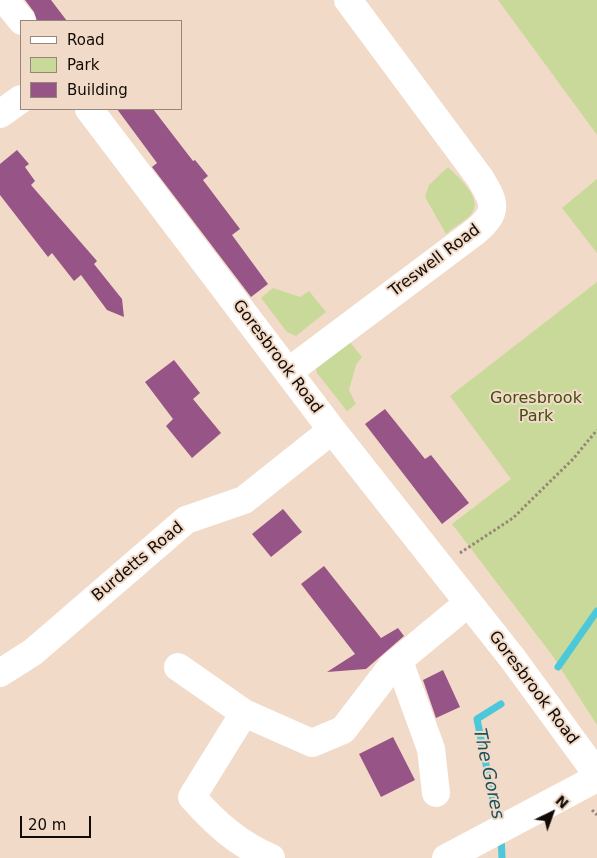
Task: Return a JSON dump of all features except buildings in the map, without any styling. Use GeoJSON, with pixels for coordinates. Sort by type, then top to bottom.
{"type":"FeatureCollection","features":[{"type":"Feature","properties":{"kind":"street"},"geometry":{"type":"LineString","coordinates":[[5,0],[21,20]]}},
{"type":"Feature","properties":{"kind":"street","name":"Treswell Road"},"geometry":{"type":"LineString","coordinates":[[288,372],[476,231],[488,220],[494,208],[490,194],[480,178],[348,0]]}},
{"type":"Feature","properties":{"kind":"street"},"geometry":{"type":"LineString","coordinates":[[0,114],[20,99]]}},
{"type":"Feature","properties":{"kind":"street","name":"Goresbrook Road"},"geometry":{"type":"LineString","coordinates":[[89,110],[332,430],[513,659],[597,774]]}},
{"type":"Feature","properties":{"kind":"street","name":"Burdetts Road"},"geometry":{"type":"LineString","coordinates":[[0,673],[33,652],[186,520],[244,500],[332,430]]}},
{"type":"Feature","properties":{"kind":"street"},"geometry":{"type":"LineString","coordinates":[[178,667],[244,713],[312,743],[343,730],[392,666],[468,603]]}},
{"type":"Feature","properties":{"kind":"street"},"geometry":{"type":"LineString","coordinates":[[399,661],[431,749],[436,794]]}},
{"type":"Feature","properties":{"kind":"street"},"geometry":{"type":"LineString","coordinates":[[244,713],[192,797],[214,822],[250,849],[271,858]]}},
{"type":"Feature","properties":{"kind":"street"},"geometry":{"type":"LineString","coordinates":[[446,858],[597,778]]}},
{"type":"Feature","properties":{"kind":"path"},"geometry":{"type":"LineString","coordinates":[[460,553],[513,518],[573,459],[597,430]]}},
{"type":"Feature","properties":{"kind":"green space"},"geometry":{"type":"Polygon","coordinates":[[[498,0],[597,0],[597,135],[498,0]]]}},
{"type":"Feature","properties":{"kind":"green space"},"geometry":{"type":"Polygon","coordinates":[[[448,167],[468,188],[472,194],[475,207],[469,216],[446,234],[425,197],[429,185],[448,167]]]}},
{"type":"Feature","properties":{"kind":"green space"},"geometry":{"type":"Polygon","coordinates":[[[597,179],[597,253],[562,208],[597,179]]]}},
{"type":"Feature","properties":{"kind":"green space","name":"Goresbrook Park"},"geometry":{"type":"Polygon","coordinates":[[[597,282],[597,725],[552,655],[452,524],[511,479],[450,396],[597,282]]]}},
{"type":"Feature","properties":{"kind":"green space"},"geometry":{"type":"Polygon","coordinates":[[[273,288],[300,297],[309,291],[326,312],[296,336],[287,332],[261,298],[273,288]]]}},
{"type":"Feature","properties":{"kind":"green space"},"geometry":{"type":"Polygon","coordinates":[[[349,341],[362,357],[356,365],[349,390],[356,404],[347,411],[317,373],[316,369],[349,341]]]}},
{"type":"Feature","properties":{"kind":"waterway","name":"The Gores"},"geometry":{"type":"LineString","coordinates":[[558,667],[597,611]]}},
{"type":"Feature","properties":{"kind":"waterway","name":"The Gores"},"geometry":{"type":"LineString","coordinates":[[498,825],[477,719],[501,704]]}},
{"type":"Feature","properties":{"kind":"waterway","name":"The Gores"},"geometry":{"type":"LineString","coordinates":[[501,835],[502,858]]}}]}
